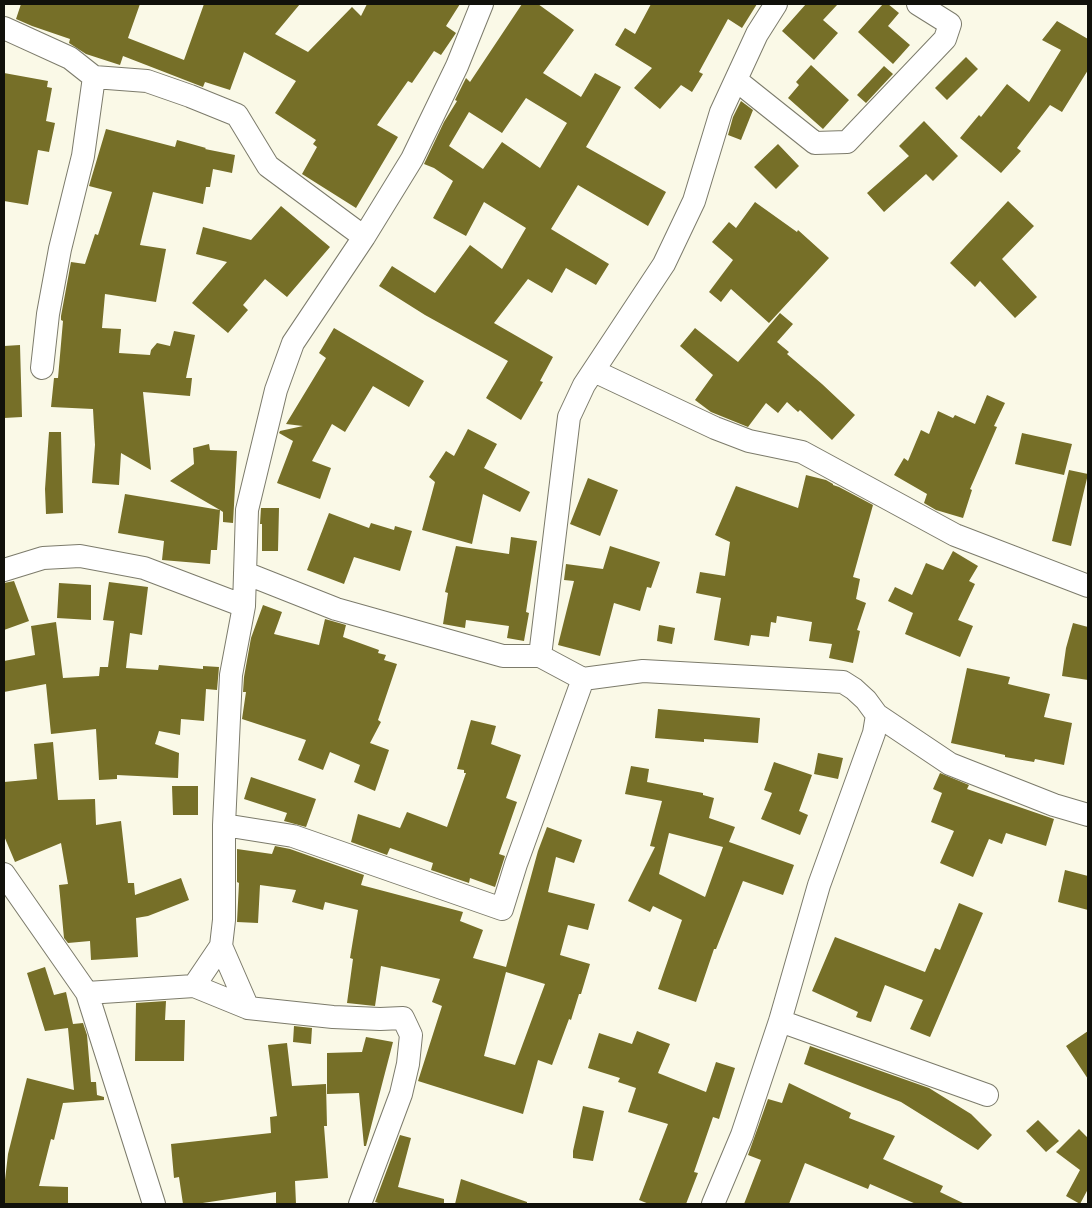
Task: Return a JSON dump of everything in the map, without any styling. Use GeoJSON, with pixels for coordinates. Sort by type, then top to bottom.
{"type":"FeatureCollection","features":[{"type":"Feature","properties":{"kind":"street"},"geometry":{"type":"LineString","coordinates":[[194,986],[221,946],[224,920],[224,825],[231,675],[244,606],[247,510],[276,390],[293,343],[364,237],[412,159],[457,66],[482,4]]}},
{"type":"Feature","properties":{"kind":"street"},"geometry":{"type":"LineString","coordinates":[[540,656],[569,417],[584,385],[664,264],[694,201],[721,112],[757,34],[776,4]]}},
{"type":"Feature","properties":{"kind":"street"},"geometry":{"type":"LineString","coordinates":[[736,80],[815,143],[847,142],[945,39],[950,24],[918,4]]}},
{"type":"Feature","properties":{"kind":"street"},"geometry":{"type":"LineString","coordinates":[[4,28],[70,58],[94,77],[146,81],[190,96],[237,116],[268,166],[364,237]]}},
{"type":"Feature","properties":{"kind":"street"},"geometry":{"type":"LineString","coordinates":[[42,368],[48,314],[59,258],[84,156],[94,77]]}},
{"type":"Feature","properties":{"kind":"street"},"geometry":{"type":"LineString","coordinates":[[594,371],[723,431],[749,441],[802,452],[955,536],[1088,586]]}},
{"type":"Feature","properties":{"kind":"street"},"geometry":{"type":"LineString","coordinates":[[4,570],[43,558],[80,556],[144,568],[244,606]]}},
{"type":"Feature","properties":{"kind":"street"},"geometry":{"type":"LineString","coordinates":[[245,573],[336,609],[503,656],[540,656],[583,679],[643,671],[843,682],[866,700],[877,715],[950,764],[1054,805],[1088,815]]}},
{"type":"Feature","properties":{"kind":"street"},"geometry":{"type":"LineString","coordinates":[[224,825],[293,836],[502,909],[516,864],[583,679]]}},
{"type":"Feature","properties":{"kind":"street"},"geometry":{"type":"LineString","coordinates":[[713,1204],[742,1135],[780,1021],[819,885],[874,733],[877,715]]}},
{"type":"Feature","properties":{"kind":"street"},"geometry":{"type":"LineString","coordinates":[[4,874],[87,993],[154,1204]]}},
{"type":"Feature","properties":{"kind":"street"},"geometry":{"type":"LineString","coordinates":[[221,946],[248,1008]]}},
{"type":"Feature","properties":{"kind":"street"},"geometry":{"type":"LineString","coordinates":[[87,993],[194,986],[248,1008],[333,1017],[404,1018],[411,1035],[408,1064],[401,1094],[360,1204]]}},
{"type":"Feature","properties":{"kind":"street"},"geometry":{"type":"LineString","coordinates":[[780,1021],[987,1096]]}},
{"type":"Feature","properties":{"kind":"building"},"geometry":{"type":"Polygon","coordinates":[[[21,4],[140,4],[128,38],[184,60],[204,4],[300,4],[275,34],[308,52],[352,7],[361,16],[367,4],[460,4],[446,26],[456,33],[441,55],[434,51],[412,83],[408,81],[377,125],[398,137],[356,208],[302,174],[317,147],[313,144],[316,140],[275,113],[296,81],[244,52],[230,90],[205,82],[203,87],[123,56],[120,65],[86,54],[69,43],[70,39],[16,19],[21,4]]]}},
{"type":"Feature","properties":{"kind":"building"},"geometry":{"type":"Polygon","coordinates":[[[522,4],[538,4],[574,30],[543,73],[581,97],[595,73],[621,87],[586,147],[666,192],[648,226],[578,185],[551,229],[609,264],[596,285],[566,268],[552,293],[528,279],[494,323],[553,357],[540,381],[543,382],[521,420],[486,398],[508,361],[425,315],[379,286],[392,266],[435,293],[470,245],[502,269],[526,228],[484,202],[466,236],[433,218],[453,181],[434,168],[424,164],[444,122],[457,101],[455,100],[466,78],[470,82],[522,4]],[[526,98],[502,133],[469,112],[449,146],[483,169],[502,142],[540,168],[567,123],[526,98]]]}},
{"type":"Feature","properties":{"kind":"building"},"geometry":{"type":"Polygon","coordinates":[[[651,4],[757,4],[742,28],[728,19],[699,72],[703,74],[692,92],[681,85],[660,109],[634,88],[652,68],[615,45],[625,28],[635,34],[651,4]]]}},
{"type":"Feature","properties":{"kind":"building"},"geometry":{"type":"Polygon","coordinates":[[[806,4],[838,4],[823,20],[838,33],[814,60],[782,31],[806,4]]]}},
{"type":"Feature","properties":{"kind":"building"},"geometry":{"type":"Polygon","coordinates":[[[883,4],[888,4],[899,13],[888,26],[910,45],[893,64],[858,32],[883,4]]]}},
{"type":"Feature","properties":{"kind":"building"},"geometry":{"type":"Polygon","coordinates":[[[1057,21],[1088,39],[1088,70],[1062,112],[1050,105],[1017,148],[1021,151],[1001,173],[960,138],[979,115],[981,117],[1007,84],[1029,102],[1061,50],[1042,40],[1057,21]]]}},
{"type":"Feature","properties":{"kind":"building"},"geometry":{"type":"Polygon","coordinates":[[[966,57],[978,69],[947,100],[935,88],[966,57]]]}},
{"type":"Feature","properties":{"kind":"building"},"geometry":{"type":"Polygon","coordinates":[[[811,65],[849,100],[823,129],[788,98],[799,85],[796,82],[811,65]]]}},
{"type":"Feature","properties":{"kind":"building"},"geometry":{"type":"Polygon","coordinates":[[[884,66],[893,74],[866,103],[857,95],[884,66]]]}},
{"type":"Feature","properties":{"kind":"building"},"geometry":{"type":"Polygon","coordinates":[[[4,73],[48,81],[47,87],[52,88],[46,121],[55,123],[49,152],[38,150],[28,205],[4,201],[4,73]]]}},
{"type":"Feature","properties":{"kind":"building"},"geometry":{"type":"Polygon","coordinates":[[[741,101],[753,110],[741,140],[728,135],[733,117],[741,101]]]}},
{"type":"Feature","properties":{"kind":"building"},"geometry":{"type":"Polygon","coordinates":[[[924,121],[958,156],[933,181],[926,174],[884,212],[867,193],[909,156],[899,146],[924,121]]]}},
{"type":"Feature","properties":{"kind":"building"},"geometry":{"type":"Polygon","coordinates":[[[106,129],[175,147],[177,140],[205,149],[235,155],[232,173],[213,169],[210,187],[206,187],[203,204],[153,192],[140,245],[166,249],[156,302],[105,294],[102,328],[121,329],[119,353],[150,355],[151,350],[157,343],[170,346],[174,331],[195,335],[186,378],[192,378],[190,396],[143,392],[151,470],[121,453],[119,485],[92,483],[95,445],[93,409],[51,407],[54,378],[58,378],[63,321],[61,316],[71,262],[85,264],[95,234],[98,235],[112,192],[89,186],[106,129]]]}},
{"type":"Feature","properties":{"kind":"building"},"geometry":{"type":"Polygon","coordinates":[[[778,144],[799,166],[776,189],[754,167],[778,144]]]}},
{"type":"Feature","properties":{"kind":"building"},"geometry":{"type":"Polygon","coordinates":[[[1008,201],[1034,226],[1002,259],[1037,297],[1015,318],[980,281],[975,287],[950,263],[1008,201]]]}},
{"type":"Feature","properties":{"kind":"building"},"geometry":{"type":"Polygon","coordinates":[[[755,202],[797,232],[798,230],[829,258],[769,323],[731,289],[721,302],[709,292],[733,260],[712,242],[729,222],[736,228],[755,202]]]}},
{"type":"Feature","properties":{"kind":"building"},"geometry":{"type":"Polygon","coordinates":[[[281,206],[330,247],[287,297],[265,279],[243,305],[248,310],[228,333],[192,303],[227,262],[196,254],[203,227],[251,240],[281,206]]]}},
{"type":"Feature","properties":{"kind":"building"},"geometry":{"type":"Polygon","coordinates":[[[780,313],[793,324],[777,342],[789,352],[787,354],[855,415],[832,440],[800,410],[798,412],[787,402],[778,413],[766,403],[748,427],[711,412],[695,400],[713,375],[680,346],[695,328],[738,362],[780,313]]]}},
{"type":"Feature","properties":{"kind":"building"},"geometry":{"type":"Polygon","coordinates":[[[334,328],[424,381],[409,407],[373,386],[345,432],[332,424],[312,461],[331,468],[320,499],[277,483],[293,441],[279,433],[280,431],[303,426],[286,424],[326,358],[319,353],[334,328]]]}},
{"type":"Feature","properties":{"kind":"building"},"geometry":{"type":"Polygon","coordinates":[[[20,345],[22,417],[4,418],[4,346],[20,345]]]}},
{"type":"Feature","properties":{"kind":"building"},"geometry":{"type":"Polygon","coordinates":[[[987,395],[1005,403],[994,426],[997,427],[970,489],[972,490],[963,518],[936,510],[924,503],[927,494],[894,475],[904,458],[908,461],[921,430],[929,434],[938,411],[953,418],[955,415],[975,424],[987,395]]]}},
{"type":"Feature","properties":{"kind":"building"},"geometry":{"type":"Polygon","coordinates":[[[468,429],[497,444],[484,468],[530,492],[520,512],[483,494],[472,544],[422,530],[435,482],[429,477],[446,451],[454,456],[468,429]]]}},
{"type":"Feature","properties":{"kind":"building"},"geometry":{"type":"Polygon","coordinates":[[[49,432],[61,432],[63,513],[46,514],[45,489],[49,432]]]}},
{"type":"Feature","properties":{"kind":"building"},"geometry":{"type":"Polygon","coordinates":[[[1022,433],[1072,444],[1064,475],[1015,464],[1022,433]]]}},
{"type":"Feature","properties":{"kind":"building"},"geometry":{"type":"Polygon","coordinates":[[[209,444],[210,450],[237,451],[233,523],[223,522],[223,512],[170,481],[194,464],[193,448],[209,444]]]}},
{"type":"Feature","properties":{"kind":"building"},"geometry":{"type":"Polygon","coordinates":[[[1069,470],[1088,474],[1071,546],[1052,541],[1069,470]]]}},
{"type":"Feature","properties":{"kind":"building"},"geometry":{"type":"Polygon","coordinates":[[[806,475],[826,480],[873,505],[853,577],[860,579],[856,599],[866,603],[857,630],[860,631],[853,663],[829,658],[832,644],[809,641],[812,622],[777,616],[776,623],[771,622],[769,637],[751,635],[749,646],[714,640],[721,598],[696,593],[700,572],[725,576],[730,542],[715,535],[736,486],[798,508],[806,475]]]}},
{"type":"Feature","properties":{"kind":"building"},"geometry":{"type":"Polygon","coordinates":[[[588,478],[618,490],[600,536],[570,524],[588,478]]]}},
{"type":"Feature","properties":{"kind":"building"},"geometry":{"type":"Polygon","coordinates":[[[125,494],[220,510],[217,550],[211,550],[210,564],[162,560],[164,541],[118,533],[125,494]]]}},
{"type":"Feature","properties":{"kind":"building"},"geometry":{"type":"Polygon","coordinates":[[[261,508],[279,508],[278,551],[262,551],[261,508]]]}},
{"type":"Feature","properties":{"kind":"building"},"geometry":{"type":"Polygon","coordinates":[[[329,513],[369,528],[371,523],[394,530],[395,526],[412,531],[400,571],[354,557],[344,584],[307,570],[329,513]]]}},
{"type":"Feature","properties":{"kind":"building"},"geometry":{"type":"Polygon","coordinates":[[[511,537],[537,541],[526,612],[529,613],[524,641],[507,638],[509,626],[466,620],[465,628],[443,624],[448,593],[445,592],[456,546],[509,554],[511,537]]]}},
{"type":"Feature","properties":{"kind":"building"},"geometry":{"type":"Polygon","coordinates":[[[610,546],[660,562],[651,588],[647,587],[640,611],[614,603],[600,656],[558,645],[574,581],[564,580],[566,564],[603,569],[610,546]]]}},
{"type":"Feature","properties":{"kind":"building"},"geometry":{"type":"Polygon","coordinates":[[[953,551],[978,566],[969,581],[975,584],[958,620],[973,626],[960,657],[905,634],[913,613],[888,601],[895,587],[912,595],[926,563],[943,570],[953,551]]]}},
{"type":"Feature","properties":{"kind":"building"},"geometry":{"type":"Polygon","coordinates":[[[14,581],[29,621],[4,630],[4,583],[14,581]]]}},
{"type":"Feature","properties":{"kind":"building"},"geometry":{"type":"Polygon","coordinates":[[[109,582],[148,587],[142,635],[130,633],[126,668],[158,670],[159,665],[203,669],[203,666],[219,667],[217,690],[206,689],[204,721],[181,719],[180,735],[159,731],[155,744],[179,753],[178,778],[117,775],[117,779],[99,780],[96,729],[51,734],[46,684],[4,692],[4,661],[35,655],[31,626],[56,622],[63,678],[99,676],[100,667],[108,667],[114,621],[103,620],[109,582]]]}},
{"type":"Feature","properties":{"kind":"building"},"geometry":{"type":"Polygon","coordinates":[[[59,583],[91,585],[91,620],[57,618],[59,583]]]}},
{"type":"Feature","properties":{"kind":"building"},"geometry":{"type":"Polygon","coordinates":[[[263,605],[282,612],[274,634],[319,645],[325,619],[346,625],[343,637],[379,650],[378,653],[386,655],[384,660],[397,664],[378,720],[381,722],[370,743],[389,750],[375,791],[354,782],[360,765],[330,752],[323,770],[298,760],[306,740],[242,719],[246,692],[243,692],[244,677],[251,638],[263,605]]]}},
{"type":"Feature","properties":{"kind":"building"},"geometry":{"type":"Polygon","coordinates":[[[1073,623],[1088,627],[1088,680],[1062,676],[1066,648],[1073,623]]]}},
{"type":"Feature","properties":{"kind":"building"},"geometry":{"type":"Polygon","coordinates":[[[659,625],[675,628],[672,644],[657,641],[659,625]]]}},
{"type":"Feature","properties":{"kind":"building"},"geometry":{"type":"Polygon","coordinates":[[[967,668],[1010,677],[1008,684],[1050,694],[1044,717],[1072,723],[1064,765],[1035,759],[1034,762],[1005,757],[1005,755],[951,743],[967,668]]]}},
{"type":"Feature","properties":{"kind":"building"},"geometry":{"type":"Polygon","coordinates":[[[658,709],[760,718],[758,743],[704,739],[704,742],[655,738],[658,709]]]}},
{"type":"Feature","properties":{"kind":"building"},"geometry":{"type":"Polygon","coordinates":[[[471,720],[496,726],[491,744],[521,755],[506,798],[517,802],[499,854],[505,856],[495,887],[470,878],[469,883],[431,870],[433,863],[390,848],[387,855],[351,842],[358,814],[400,828],[407,812],[447,827],[466,773],[464,773],[464,770],[457,769],[471,720]]]}},
{"type":"Feature","properties":{"kind":"building"},"geometry":{"type":"Polygon","coordinates":[[[53,742],[58,800],[95,799],[96,825],[121,821],[128,883],[134,883],[135,895],[181,878],[189,900],[148,916],[136,918],[138,957],[91,960],[90,941],[68,943],[64,938],[59,885],[68,884],[61,843],[15,862],[4,836],[4,782],[37,779],[34,744],[53,742]]]}},
{"type":"Feature","properties":{"kind":"building"},"geometry":{"type":"Polygon","coordinates":[[[818,753],[843,758],[838,779],[814,774],[818,753]]]}},
{"type":"Feature","properties":{"kind":"building"},"geometry":{"type":"Polygon","coordinates":[[[774,762],[812,775],[799,811],[808,815],[800,835],[761,819],[772,793],[764,790],[774,762]]]}},
{"type":"Feature","properties":{"kind":"building"},"geometry":{"type":"Polygon","coordinates":[[[631,766],[649,769],[647,782],[703,793],[703,795],[714,798],[709,818],[735,827],[729,842],[794,865],[783,895],[743,881],[716,949],[714,949],[696,1002],[658,989],[682,920],[653,906],[650,912],[628,901],[655,847],[650,846],[662,801],[625,794],[631,766]],[[669,833],[659,874],[705,897],[723,847],[669,833]]]}},
{"type":"Feature","properties":{"kind":"building"},"geometry":{"type":"Polygon","coordinates":[[[940,773],[969,785],[967,789],[1054,819],[1046,846],[1006,833],[1002,844],[989,839],[973,877],[940,863],[954,831],[931,822],[942,793],[933,789],[940,773]]]}},
{"type":"Feature","properties":{"kind":"building"},"geometry":{"type":"Polygon","coordinates":[[[251,777],[316,799],[306,827],[284,821],[287,813],[244,799],[251,777]]]}},
{"type":"Feature","properties":{"kind":"building"},"geometry":{"type":"Polygon","coordinates":[[[172,786],[198,786],[198,815],[173,815],[172,786]]]}},
{"type":"Feature","properties":{"kind":"building"},"geometry":{"type":"Polygon","coordinates":[[[547,827],[582,840],[574,863],[556,857],[548,892],[595,904],[588,930],[568,925],[560,955],[590,964],[581,994],[579,994],[571,1020],[569,1019],[552,1065],[538,1060],[523,1114],[418,1081],[442,1006],[432,1002],[440,979],[381,966],[375,1006],[347,1003],[353,959],[350,958],[358,910],[325,902],[323,910],[292,902],[296,890],[260,885],[258,923],[237,922],[239,883],[237,882],[237,849],[272,854],[275,846],[290,849],[364,875],[361,885],[463,912],[460,921],[483,930],[473,958],[506,967],[538,851],[547,827]],[[506,972],[484,1056],[515,1065],[545,984],[506,972]]]}},
{"type":"Feature","properties":{"kind":"building"},"geometry":{"type":"Polygon","coordinates":[[[1065,870],[1088,876],[1088,910],[1058,902],[1065,870]]]}},
{"type":"Feature","properties":{"kind":"building"},"geometry":{"type":"Polygon","coordinates":[[[959,903],[983,913],[930,1037],[910,1029],[923,1000],[885,985],[871,1022],[856,1017],[858,1012],[812,991],[835,937],[925,972],[935,948],[940,950],[959,903]]]}},
{"type":"Feature","properties":{"kind":"building"},"geometry":{"type":"Polygon","coordinates":[[[45,967],[54,995],[66,992],[73,1024],[83,1023],[87,1035],[91,1082],[96,1082],[97,1095],[104,1097],[104,1100],[63,1103],[54,1140],[51,1139],[39,1186],[68,1187],[68,1204],[4,1204],[4,1180],[8,1154],[27,1078],[74,1090],[68,1028],[45,1031],[27,973],[45,967]]]}},
{"type":"Feature","properties":{"kind":"building"},"geometry":{"type":"Polygon","coordinates":[[[166,1001],[165,1020],[185,1020],[184,1061],[135,1061],[136,1003],[166,1001]]]}},
{"type":"Feature","properties":{"kind":"building"},"geometry":{"type":"Polygon","coordinates":[[[294,1026],[312,1028],[311,1044],[293,1042],[294,1026]]]}},
{"type":"Feature","properties":{"kind":"building"},"geometry":{"type":"Polygon","coordinates":[[[637,1031],[670,1044],[658,1073],[706,1092],[716,1062],[735,1068],[719,1119],[713,1117],[694,1172],[698,1173],[686,1204],[649,1204],[639,1200],[668,1124],[628,1112],[636,1088],[618,1082],[620,1078],[588,1068],[599,1033],[632,1044],[637,1031]]]}},
{"type":"Feature","properties":{"kind":"building"},"geometry":{"type":"Polygon","coordinates":[[[1088,1031],[1088,1079],[1066,1046],[1088,1031]]]}},
{"type":"Feature","properties":{"kind":"building"},"geometry":{"type":"Polygon","coordinates":[[[366,1037],[393,1042],[366,1146],[364,1146],[359,1093],[327,1094],[327,1053],[362,1052],[366,1037]]]}},
{"type":"Feature","properties":{"kind":"building"},"geometry":{"type":"Polygon","coordinates":[[[287,1043],[292,1086],[326,1084],[327,1126],[324,1126],[328,1178],[295,1181],[296,1204],[276,1204],[276,1192],[196,1204],[183,1204],[179,1177],[174,1178],[171,1144],[271,1133],[270,1117],[277,1116],[268,1045],[287,1043]]]}},
{"type":"Feature","properties":{"kind":"building"},"geometry":{"type":"Polygon","coordinates":[[[810,1046],[929,1088],[971,1114],[992,1135],[978,1150],[901,1102],[804,1064],[810,1046]]]}},
{"type":"Feature","properties":{"kind":"building"},"geometry":{"type":"Polygon","coordinates":[[[789,1083],[851,1113],[849,1118],[895,1136],[883,1159],[943,1186],[940,1192],[965,1204],[916,1204],[870,1184],[868,1189],[805,1163],[789,1204],[744,1204],[761,1160],[748,1155],[768,1099],[782,1103],[789,1083]]]}},
{"type":"Feature","properties":{"kind":"building"},"geometry":{"type":"Polygon","coordinates":[[[583,1106],[604,1111],[593,1161],[573,1158],[583,1106]]]}},
{"type":"Feature","properties":{"kind":"building"},"geometry":{"type":"Polygon","coordinates":[[[1038,1120],[1059,1141],[1046,1152],[1026,1131],[1038,1120]]]}},
{"type":"Feature","properties":{"kind":"building"},"geometry":{"type":"Polygon","coordinates":[[[1079,1129],[1088,1138],[1088,1189],[1080,1204],[1066,1196],[1080,1170],[1056,1152],[1079,1129]]]}},
{"type":"Feature","properties":{"kind":"building"},"geometry":{"type":"Polygon","coordinates":[[[400,1135],[411,1138],[398,1187],[444,1199],[444,1204],[382,1204],[375,1202],[400,1135]]]}},
{"type":"Feature","properties":{"kind":"building"},"geometry":{"type":"Polygon","coordinates":[[[461,1179],[527,1202],[527,1204],[455,1204],[461,1179]]]}}]}
